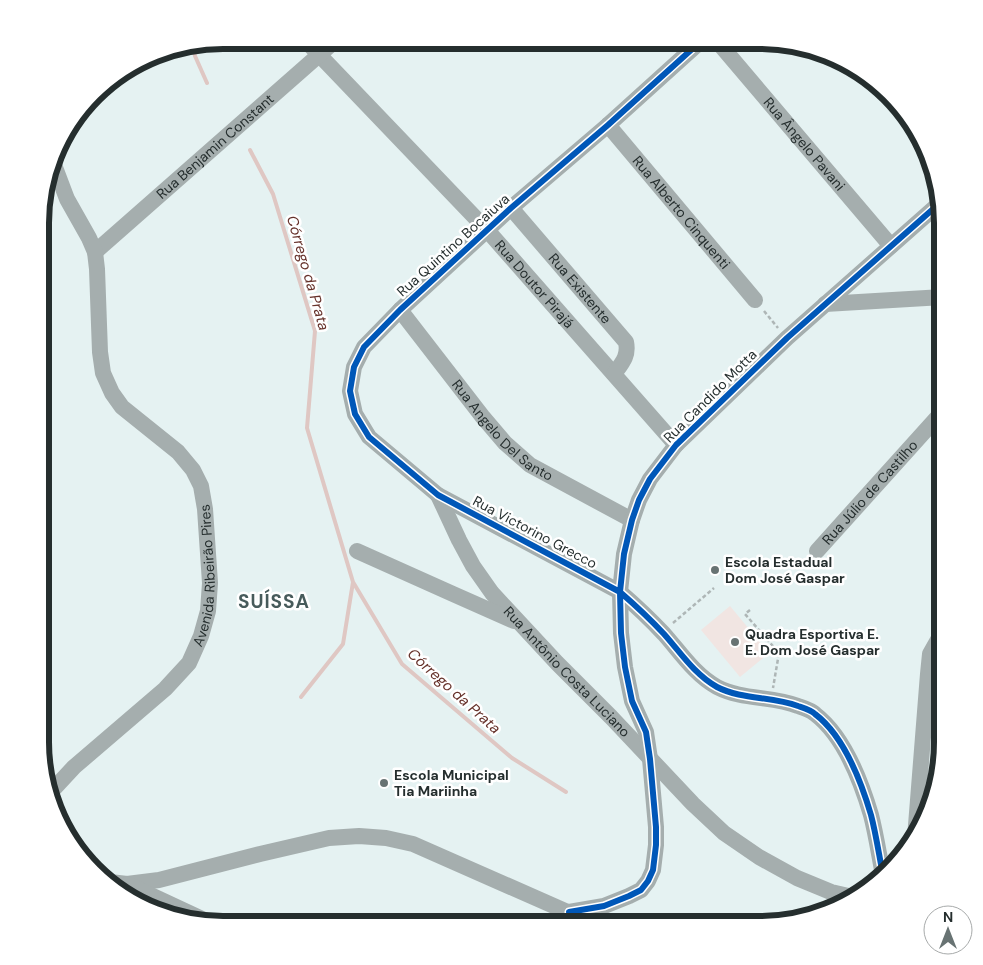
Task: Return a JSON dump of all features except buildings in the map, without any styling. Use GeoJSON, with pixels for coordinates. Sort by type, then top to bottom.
{"type":"FeatureCollection","features":[{"type":"Feature","properties":{"kind":"street","name":"Rua Doutor Pirajá"},"geometry":{"type":"LineString","coordinates":[[313,49],[487,230],[676,445]]}},
{"type":"Feature","properties":{"kind":"street","name":"Rua Benjamin Constant"},"geometry":{"type":"LineString","coordinates":[[95,252],[326,49]]}},
{"type":"Feature","properties":{"kind":"street","name":"Rua Quintino Bocaiuva"},"geometry":{"type":"LineString","coordinates":[[438,495],[368,437],[355,414],[350,391],[354,367],[364,347],[400,310],[511,208],[692,49]]}},
{"type":"Feature","properties":{"kind":"street","name":"Rua Ângelo Pavani"},"geometry":{"type":"LineString","coordinates":[[724,49],[891,246]]}},
{"type":"Feature","properties":{"kind":"street","name":"Rua Alberto Cinquenti"},"geometry":{"type":"LineString","coordinates":[[608,124],[754,300]]}},
{"type":"Feature","properties":{"kind":"street","name":"Avenida Ribeirão Pires"},"geometry":{"type":"LineString","coordinates":[[55,788],[74,768],[165,689],[189,663],[201,636],[208,610],[210,582],[205,509],[201,486],[193,470],[178,452],[122,408],[112,393],[103,373],[100,352],[95,252],[67,199],[57,171]]}},
{"type":"Feature","properties":{"kind":"street","name":"Rua Existente"},"geometry":{"type":"LineString","coordinates":[[511,208],[626,342],[626,357],[614,374]]}},
{"type":"Feature","properties":{"kind":"street","name":"Rua Candido Motta"},"geometry":{"type":"LineString","coordinates":[[569,912],[604,906],[641,890],[653,870],[656,826],[650,759],[646,732],[632,701],[621,633],[620,592],[624,554],[639,500],[650,479],[676,445],[787,338],[934,208]]}},
{"type":"Feature","properties":{"kind":"street"},"geometry":{"type":"LineString","coordinates":[[825,304],[934,298]]}},
{"type":"Feature","properties":{"kind":"street","name":"Rua Angelo Del Santo"},"geometry":{"type":"LineString","coordinates":[[400,310],[505,443],[530,465],[632,520]]}},
{"type":"Feature","properties":{"kind":"street","name":"Rua Júlio de Castilho"},"geometry":{"type":"LineString","coordinates":[[816,551],[934,421]]}},
{"type":"Feature","properties":{"kind":"street","name":"Rua Victorino Grecco"},"geometry":{"type":"LineString","coordinates":[[438,495],[620,592],[663,632],[700,675],[718,687],[740,695],[772,699],[797,705],[814,713],[830,727],[844,748],[859,780],[871,816],[881,867]]}},
{"type":"Feature","properties":{"kind":"street","name":"Rua Antônio Costa Luciano"},"geometry":{"type":"LineString","coordinates":[[438,495],[473,566],[492,593],[557,664],[611,717],[693,804],[724,833],[759,857],[797,878],[844,895]]}},
{"type":"Feature","properties":{"kind":"street"},"geometry":{"type":"LineString","coordinates":[[357,551],[519,622]]}},
{"type":"Feature","properties":{"kind":"street"},"geometry":{"type":"LineString","coordinates":[[917,818],[930,654],[934,647]]}},
{"type":"Feature","properties":{"kind":"street"},"geometry":{"type":"LineString","coordinates":[[122,883],[159,880],[329,838],[359,836],[386,838],[413,844],[578,916]]}},
{"type":"Feature","properties":{"kind":"street"},"geometry":{"type":"LineString","coordinates":[[126,884],[189,913]]}},
{"type":"Feature","properties":{"kind":"path"},"geometry":{"type":"LineString","coordinates":[[754,300],[787,338]]}},
{"type":"Feature","properties":{"kind":"path"},"geometry":{"type":"LineString","coordinates":[[663,632],[714,588]]}},
{"type":"Feature","properties":{"kind":"path"},"geometry":{"type":"LineString","coordinates":[[750,610],[745,614],[779,653],[772,699]]}},
{"type":"Feature","properties":{"kind":"shaded area","name":"Quadra Esportiva E. E. Dom José Gaspar"},"geometry":{"type":"Polygon","coordinates":[[[730,606],[769,653],[740,677],[701,630],[730,606]]]}},
{"type":"Feature","properties":{"kind":"waterway","name":"Córrego da Prata"},"geometry":{"type":"LineString","coordinates":[[194,51],[207,83]]}},
{"type":"Feature","properties":{"kind":"waterway","name":"Córrego da Prata"},"geometry":{"type":"LineString","coordinates":[[250,150],[273,194],[315,331],[307,428],[353,582],[402,664],[512,758],[566,792]]}},
{"type":"Feature","properties":{"kind":"waterway","name":"Córrego da Prata"},"geometry":{"type":"LineString","coordinates":[[301,697],[343,644],[353,582]]}},
{"type":"Feature","properties":{"kind":"cycle path"},"geometry":{"type":"LineString","coordinates":[[692,49],[608,125],[511,208],[400,310],[364,347],[354,367],[350,391],[355,414],[369,437],[438,495],[620,592],[664,634],[695,670],[709,682],[737,694],[788,703],[812,711],[835,734],[857,774],[871,815],[881,866]]}},
{"type":"Feature","properties":{"kind":"cycle path"},"geometry":{"type":"LineString","coordinates":[[569,912],[604,906],[629,896],[641,890],[653,870],[656,827],[650,759],[646,732],[632,701],[621,633],[620,592],[624,554],[639,500],[650,479],[676,445],[787,338],[934,208]]}},
{"type":"Feature","properties":{"kind":"place","name":"Escola Estadual Dom José Gaspar"},"geometry":{"type":"Point","coordinates":[715,570]}},
{"type":"Feature","properties":{"kind":"place","name":"Quadra Esportiva E. E. Dom José Gaspar"},"geometry":{"type":"Point","coordinates":[735,642]}},
{"type":"Feature","properties":{"kind":"place","name":"Escola Municipal Tia Mariinha"},"geometry":{"type":"Point","coordinates":[384,783]}},
{"type":"Feature","properties":{"kind":"district","name":"SUÍSSA"},"geometry":{"type":"Point","coordinates":[274,601]}}]}
